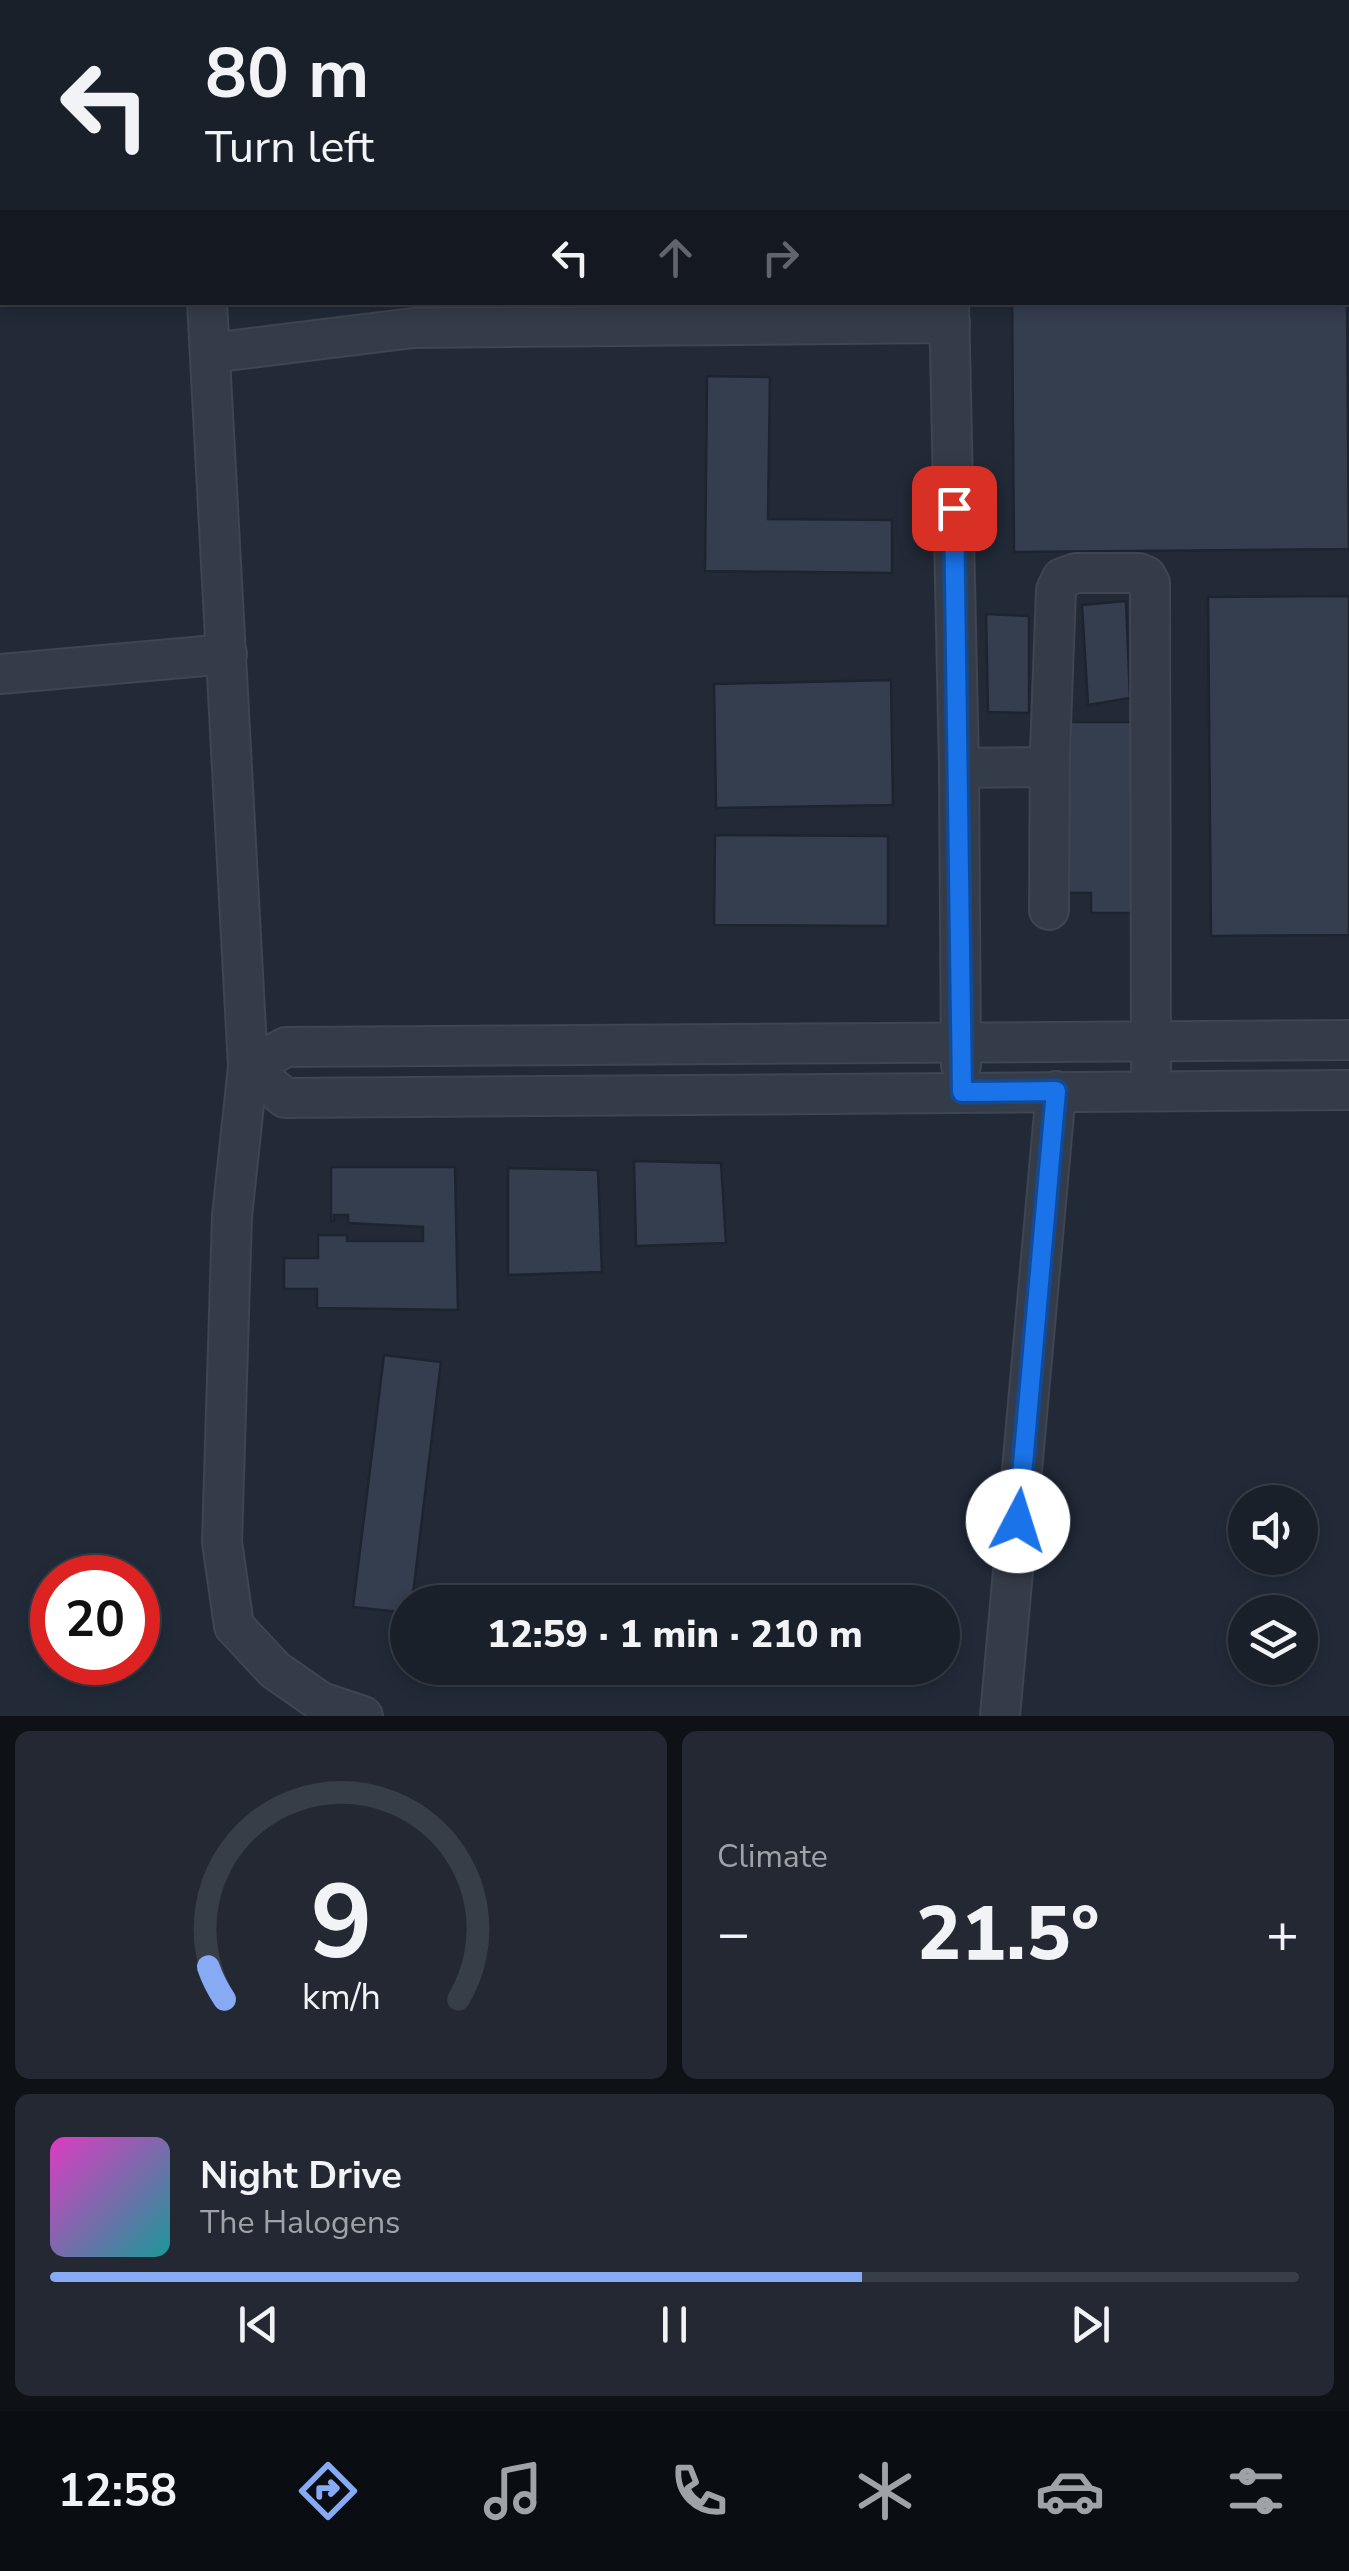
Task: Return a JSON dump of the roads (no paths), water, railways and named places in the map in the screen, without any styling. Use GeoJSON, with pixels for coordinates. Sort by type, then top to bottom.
{"type":"FeatureCollection","features":[{"type":"Feature","properties":{"kind":"lane"},"geometry":{"type":"LineString","coordinates":[[208,305],[248,1067],[232,1216],[222,1542],[234,1626],[274,1670],[322,1702],[363,1716]]}},
{"type":"Feature","properties":{"kind":"lane"},"geometry":{"type":"LineString","coordinates":[[210,353],[413,328],[668,314],[950,313],[962,1092]]}},
{"type":"Feature","properties":{"kind":"lane"},"geometry":{"type":"LineString","coordinates":[[1050,910],[1050,752],[1059,584],[1062,578],[1076,573],[1146,576],[1150,583],[1151,1091]]}},
{"type":"Feature","properties":{"kind":"lane"},"geometry":{"type":"LineString","coordinates":[[0,674],[227,654]]}},
{"type":"Feature","properties":{"kind":"lane"},"geometry":{"type":"LineString","coordinates":[[960,768],[1036,767],[1047,762],[1050,752]]}},
{"type":"Feature","properties":{"kind":"lane"},"geometry":{"type":"LineString","coordinates":[[1341,1040],[1340,1090],[286,1098],[248,1067],[286,1048],[1341,1040]]}},
{"type":"Feature","properties":{"kind":"lane"},"geometry":{"type":"LineString","coordinates":[[1000,1716],[1056,1091]]}}]}
